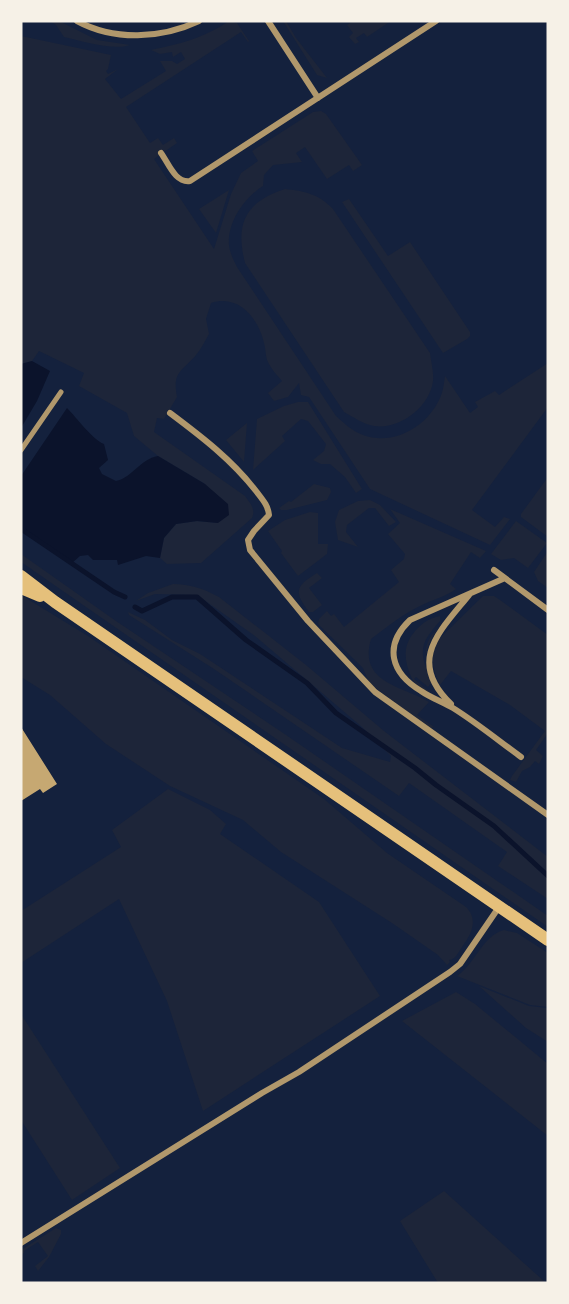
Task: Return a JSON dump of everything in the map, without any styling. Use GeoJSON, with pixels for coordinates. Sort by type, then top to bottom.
{"type":"FeatureCollection","features":[{"type":"Feature","properties":{"kind":"main road"},"geometry":{"type":"LineString","coordinates":[[21,576],[55,602],[548,940]]}},
{"type":"Feature","properties":{"kind":"main road"},"geometry":{"type":"LineString","coordinates":[[21,588],[55,602]]}},
{"type":"Feature","properties":{"kind":"street"},"geometry":{"type":"LineString","coordinates":[[77,21],[106,33],[139,35],[166,33],[199,21]]}},
{"type":"Feature","properties":{"kind":"street"},"geometry":{"type":"LineString","coordinates":[[268,21],[318,98]]}},
{"type":"Feature","properties":{"kind":"street"},"geometry":{"type":"LineString","coordinates":[[161,153],[178,178],[188,181],[436,21]]}},
{"type":"Feature","properties":{"kind":"street"},"geometry":{"type":"LineString","coordinates":[[21,450],[61,392]]}},
{"type":"Feature","properties":{"kind":"street"},"geometry":{"type":"LineString","coordinates":[[170,413],[213,445],[244,476],[267,506],[269,515],[252,534],[248,543],[250,550],[308,621],[361,678],[426,729],[548,815]]}},
{"type":"Feature","properties":{"kind":"street"},"geometry":{"type":"LineString","coordinates":[[494,570],[548,610]]}},
{"type":"Feature","properties":{"kind":"street"},"geometry":{"type":"LineString","coordinates":[[471,593],[432,643],[430,659],[432,675],[440,693],[451,705],[522,756],[453,708],[418,690],[407,681],[396,666],[393,648],[398,633],[413,618],[505,578]]}},
{"type":"Feature","properties":{"kind":"street"},"geometry":{"type":"LineString","coordinates":[[21,1243],[299,1072],[450,972],[460,964],[499,907]]}},
{"type":"Feature","properties":{"kind":"shaded area"},"geometry":{"type":"Polygon","coordinates":[[[50,21],[59,21],[97,40],[130,45],[115,47],[64,37],[56,25],[50,21]]]}},
{"type":"Feature","properties":{"kind":"shaded area"},"geometry":{"type":"Polygon","coordinates":[[[229,21],[237,23],[248,42],[241,32],[126,107],[150,143],[158,138],[163,145],[174,138],[177,143],[154,159],[214,249],[231,194],[241,173],[258,161],[252,151],[313,112],[321,111],[326,114],[362,165],[353,171],[349,165],[327,179],[305,147],[296,153],[302,162],[273,165],[264,175],[263,186],[244,203],[234,219],[229,236],[230,251],[237,267],[336,416],[363,435],[375,438],[398,436],[408,432],[427,418],[440,398],[445,376],[470,413],[478,407],[475,402],[495,391],[499,395],[548,363],[548,407],[472,510],[495,527],[504,517],[510,519],[490,545],[370,489],[309,397],[301,395],[299,383],[288,397],[274,401],[268,393],[282,381],[268,362],[257,325],[246,310],[230,302],[221,301],[211,303],[206,319],[209,334],[198,353],[179,373],[176,382],[177,397],[164,419],[157,418],[154,432],[245,496],[252,506],[253,515],[201,563],[167,564],[160,558],[164,538],[176,524],[197,521],[218,523],[205,484],[158,456],[134,436],[127,413],[79,386],[84,373],[39,351],[32,361],[21,364],[21,36],[111,55],[106,71],[108,74],[118,69],[105,79],[121,99],[166,71],[160,61],[172,61],[177,64],[185,59],[181,52],[173,57],[172,52],[160,54],[151,50],[192,40],[229,21]]]}},
{"type":"Feature","properties":{"kind":"shaded area"},"geometry":{"type":"Polygon","coordinates":[[[283,21],[286,21],[296,38],[327,78],[317,75],[283,21]]]}},
{"type":"Feature","properties":{"kind":"shaded area"},"geometry":{"type":"Polygon","coordinates":[[[353,21],[391,21],[367,37],[364,33],[356,38],[359,42],[355,44],[349,37],[353,33],[347,25],[353,21]]]}},
{"type":"Feature","properties":{"kind":"shaded area"},"geometry":{"type":"Polygon","coordinates":[[[285,189],[311,194],[333,209],[430,353],[433,371],[431,391],[420,408],[403,420],[384,426],[374,426],[344,412],[245,263],[241,237],[246,216],[260,201],[285,189]]]}},
{"type":"Feature","properties":{"kind":"shaded area"},"geometry":{"type":"Polygon","coordinates":[[[229,190],[216,233],[199,209],[229,190]]]}},
{"type":"Feature","properties":{"kind":"shaded area"},"geometry":{"type":"Polygon","coordinates":[[[349,199],[388,256],[410,242],[470,332],[467,339],[443,353],[342,202],[349,199]]]}},
{"type":"Feature","properties":{"kind":"shaded area"},"geometry":{"type":"Polygon","coordinates":[[[32,361],[50,371],[37,401],[21,428],[21,364],[32,361]]]}},
{"type":"Feature","properties":{"kind":"shaded area"},"geometry":{"type":"Polygon","coordinates":[[[298,402],[308,402],[362,489],[356,493],[345,477],[330,464],[321,464],[313,460],[324,451],[326,444],[308,421],[301,419],[282,436],[285,441],[253,470],[257,419],[298,402]]]}},
{"type":"Feature","properties":{"kind":"shaded area"},"geometry":{"type":"Polygon","coordinates":[[[67,408],[90,433],[104,444],[108,460],[99,468],[102,474],[116,481],[127,476],[146,461],[158,456],[205,484],[228,504],[229,515],[218,523],[197,521],[176,524],[164,538],[160,558],[146,556],[118,565],[117,560],[93,560],[88,555],[80,556],[71,564],[21,526],[21,476],[67,408]]]}},
{"type":"Feature","properties":{"kind":"shaded area"},"geometry":{"type":"Polygon","coordinates":[[[247,423],[244,462],[226,440],[247,423]]]}},
{"type":"Feature","properties":{"kind":"shaded area"},"geometry":{"type":"Polygon","coordinates":[[[548,477],[548,537],[521,517],[521,514],[548,477]]]}},
{"type":"Feature","properties":{"kind":"shaded area"},"geometry":{"type":"Polygon","coordinates":[[[314,484],[330,488],[331,492],[327,500],[287,510],[279,508],[291,502],[314,484]]]}},
{"type":"Feature","properties":{"kind":"shaded area"},"geometry":{"type":"Polygon","coordinates":[[[370,500],[380,505],[396,522],[389,526],[375,508],[369,508],[347,525],[346,532],[358,547],[338,540],[335,522],[339,510],[358,501],[370,500]]]}},
{"type":"Feature","properties":{"kind":"shaded area"},"geometry":{"type":"Polygon","coordinates":[[[390,509],[486,551],[480,558],[471,552],[450,584],[456,589],[408,612],[371,639],[369,654],[371,665],[385,681],[429,702],[417,715],[434,727],[430,729],[369,683],[363,668],[318,624],[319,619],[327,611],[331,616],[334,614],[344,627],[399,582],[391,570],[404,559],[405,554],[388,534],[400,523],[390,509]]]}},
{"type":"Feature","properties":{"kind":"shaded area"},"geometry":{"type":"Polygon","coordinates":[[[310,512],[318,513],[318,544],[328,544],[327,554],[298,576],[268,531],[285,520],[310,512]]]}},
{"type":"Feature","properties":{"kind":"shaded area"},"geometry":{"type":"Polygon","coordinates":[[[516,521],[547,543],[528,568],[514,558],[501,560],[491,554],[516,521]]]}},
{"type":"Feature","properties":{"kind":"shaded area"},"geometry":{"type":"Polygon","coordinates":[[[548,551],[548,588],[538,581],[534,572],[548,551]]]}},
{"type":"Feature","properties":{"kind":"shaded area"},"geometry":{"type":"Polygon","coordinates":[[[21,554],[548,916],[548,927],[21,562],[21,554]]]}},
{"type":"Feature","properties":{"kind":"shaded area"},"geometry":{"type":"Polygon","coordinates":[[[317,573],[322,578],[309,588],[322,605],[313,612],[309,612],[301,599],[299,590],[317,573]]]}},
{"type":"Feature","properties":{"kind":"shaded area"},"geometry":{"type":"Polygon","coordinates":[[[173,584],[197,588],[219,597],[306,665],[384,731],[548,857],[548,899],[498,866],[507,852],[409,783],[399,796],[214,669],[129,615],[128,612],[145,620],[172,640],[200,654],[342,748],[390,762],[391,756],[362,727],[255,636],[197,595],[155,594],[136,601],[148,593],[173,584]]]}},
{"type":"Feature","properties":{"kind":"shaded area"},"geometry":{"type":"Polygon","coordinates":[[[21,595],[88,636],[324,799],[387,853],[466,907],[472,917],[472,927],[468,938],[456,956],[449,960],[447,965],[438,955],[392,923],[281,852],[243,820],[170,786],[106,744],[50,695],[21,677],[21,595]]]}},
{"type":"Feature","properties":{"kind":"shaded area"},"geometry":{"type":"Polygon","coordinates":[[[483,596],[494,596],[548,635],[548,733],[536,750],[543,756],[539,764],[535,761],[522,771],[516,782],[510,780],[512,776],[545,731],[510,705],[451,671],[440,685],[435,673],[433,655],[440,638],[483,596]]]}},
{"type":"Feature","properties":{"kind":"shaded area"},"geometry":{"type":"Polygon","coordinates":[[[440,616],[440,621],[427,637],[423,648],[426,668],[426,665],[432,682],[428,687],[416,677],[414,679],[431,693],[420,688],[413,681],[406,658],[409,639],[424,623],[440,616]]]}},
{"type":"Feature","properties":{"kind":"shaded area"},"geometry":{"type":"Polygon","coordinates":[[[443,622],[433,636],[426,657],[428,642],[443,622]]]}},
{"type":"Feature","properties":{"kind":"shaded area"},"geometry":{"type":"Polygon","coordinates":[[[168,789],[210,810],[226,824],[220,834],[319,902],[380,996],[203,1111],[167,1001],[119,899],[21,963],[21,911],[121,847],[112,830],[168,789]]]}},
{"type":"Feature","properties":{"kind":"shaded area"},"geometry":{"type":"Polygon","coordinates":[[[504,930],[517,933],[548,953],[548,1007],[530,1005],[457,976],[464,971],[490,938],[504,930]]]}},
{"type":"Feature","properties":{"kind":"shaded area"},"geometry":{"type":"Polygon","coordinates":[[[479,986],[529,1006],[548,1008],[548,1042],[526,1028],[479,986]]]}},
{"type":"Feature","properties":{"kind":"shaded area"},"geometry":{"type":"Polygon","coordinates":[[[456,992],[475,1004],[548,1064],[548,1136],[402,1021],[456,992]]]}},
{"type":"Feature","properties":{"kind":"shaded area"},"geometry":{"type":"Polygon","coordinates":[[[21,1014],[120,1168],[72,1200],[21,1120],[21,1014]]]}},
{"type":"Feature","properties":{"kind":"shaded area"},"geometry":{"type":"Polygon","coordinates":[[[444,1191],[546,1283],[438,1283],[400,1221],[444,1191]]]}},
{"type":"Feature","properties":{"kind":"shaded area"},"geometry":{"type":"Polygon","coordinates":[[[56,1228],[61,1230],[61,1234],[49,1257],[38,1271],[35,1266],[48,1256],[38,1242],[21,1255],[21,1250],[56,1228]]]}},
{"type":"Feature","properties":{"kind":"building"},"geometry":{"type":"Polygon","coordinates":[[[21,727],[57,784],[43,793],[40,789],[21,801],[21,727]]]}},
{"type":"Feature","properties":{"kind":"waterway"},"geometry":{"type":"LineString","coordinates":[[21,529],[114,592],[125,597]]}},
{"type":"Feature","properties":{"kind":"waterway"},"geometry":{"type":"LineString","coordinates":[[135,607],[142,611],[172,597],[197,597],[246,640],[307,683],[336,713],[494,826],[548,876]]}}]}
